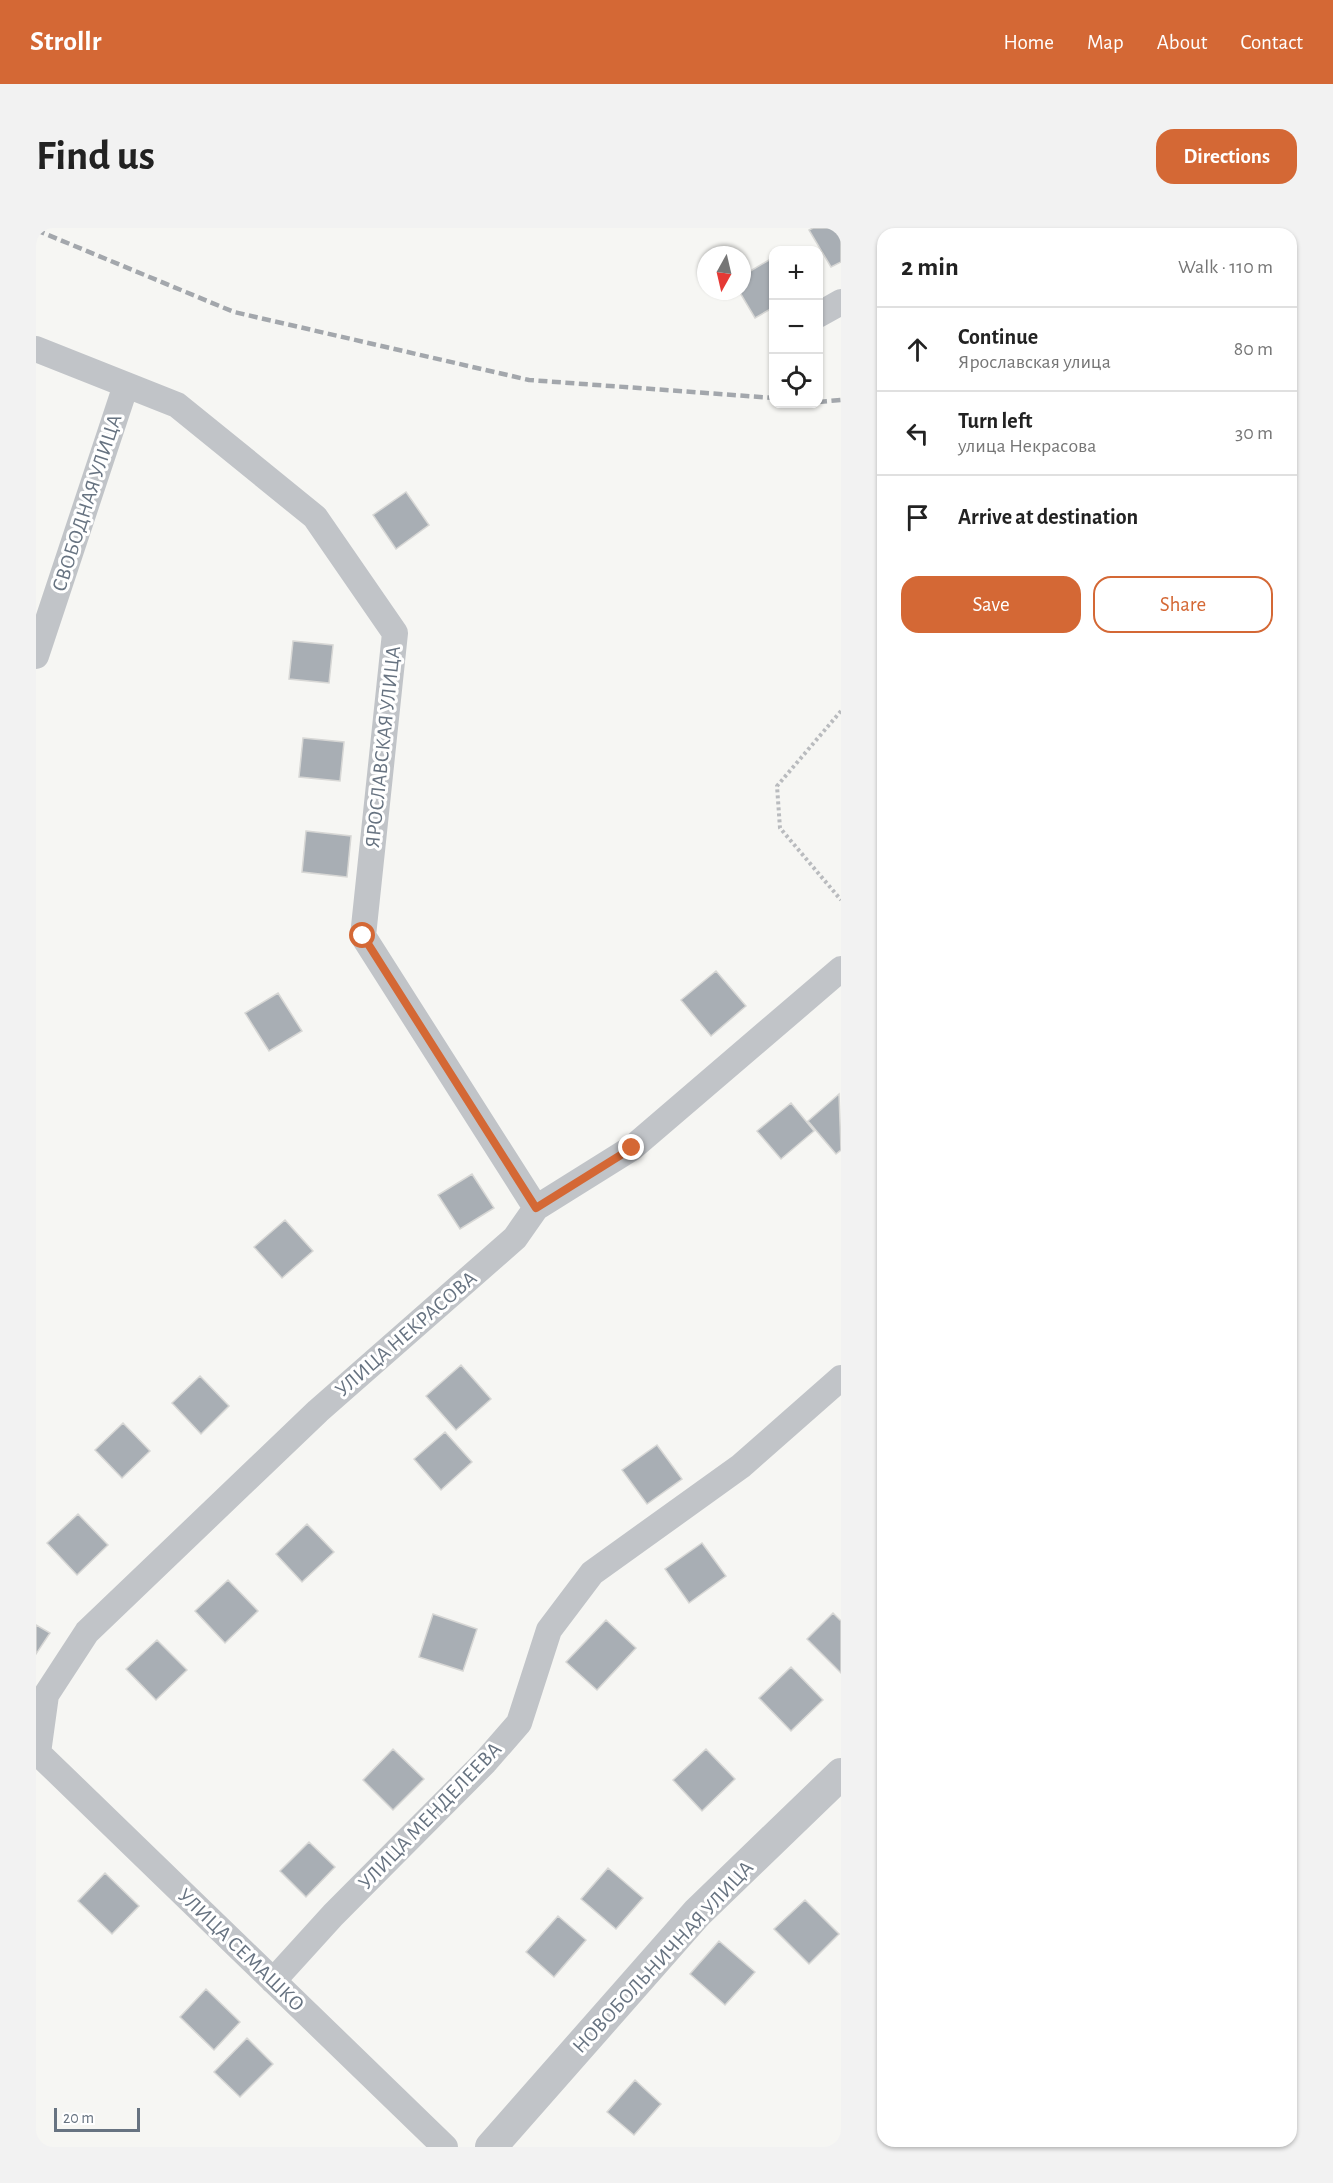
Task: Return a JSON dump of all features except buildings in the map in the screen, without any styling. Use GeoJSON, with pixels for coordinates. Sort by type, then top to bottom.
{"type":"FeatureCollection","features":[{"type":"Feature","properties":{"kind":"street"},"geometry":{"type":"LineString","coordinates":[[823,313],[841,302]]}},
{"type":"Feature","properties":{"kind":"street","name":"ЯРОСЛАВСКАЯ УЛИЦА"},"geometry":{"type":"LineString","coordinates":[[36,350],[177,405],[315,517],[395,633],[363,936],[536,1208]]}},
{"type":"Feature","properties":{"kind":"street","name":"СВОБОДНАЯ УЛИЦА"},"geometry":{"type":"LineString","coordinates":[[36,656],[126,385]]}},
{"type":"Feature","properties":{"kind":"street","name":"УЛИЦА НЕКРАСОВА"},"geometry":{"type":"LineString","coordinates":[[38,1753],[46,1695],[87,1632],[318,1410],[515,1238],[536,1208],[632,1148],[841,969]]}},
{"type":"Feature","properties":{"kind":"street","name":"УЛИЦА МЕНДЕЛЕЕВА"},"geometry":{"type":"LineString","coordinates":[[273,1981],[519,1723],[549,1630],[592,1573],[741,1466],[841,1378]]}},
{"type":"Feature","properties":{"kind":"street","name":"УЛИЦА СЕМАШКО"},"geometry":{"type":"LineString","coordinates":[[38,1753],[445,2147]]}},
{"type":"Feature","properties":{"kind":"street","name":"НОВОБОЛЬНИЧНАЯ УЛИЦА"},"geometry":{"type":"LineString","coordinates":[[491,2147],[697,1913],[841,1774]]}},
{"type":"Feature","properties":{"kind":"path"},"geometry":{"type":"LineString","coordinates":[[841,711],[777,786],[780,828],[841,900]]}},
{"type":"Feature","properties":{"kind":"railway"},"geometry":{"type":"LineString","coordinates":[[36,230],[234,312],[529,380],[769,398]]}},
{"type":"Feature","properties":{"kind":"railway"},"geometry":{"type":"LineString","coordinates":[[823,402],[841,400]]}},
{"type":"Feature","properties":{"kind":"route"},"geometry":{"type":"LineString","coordinates":[[363,936],[536,1208],[632,1148]]}}]}
